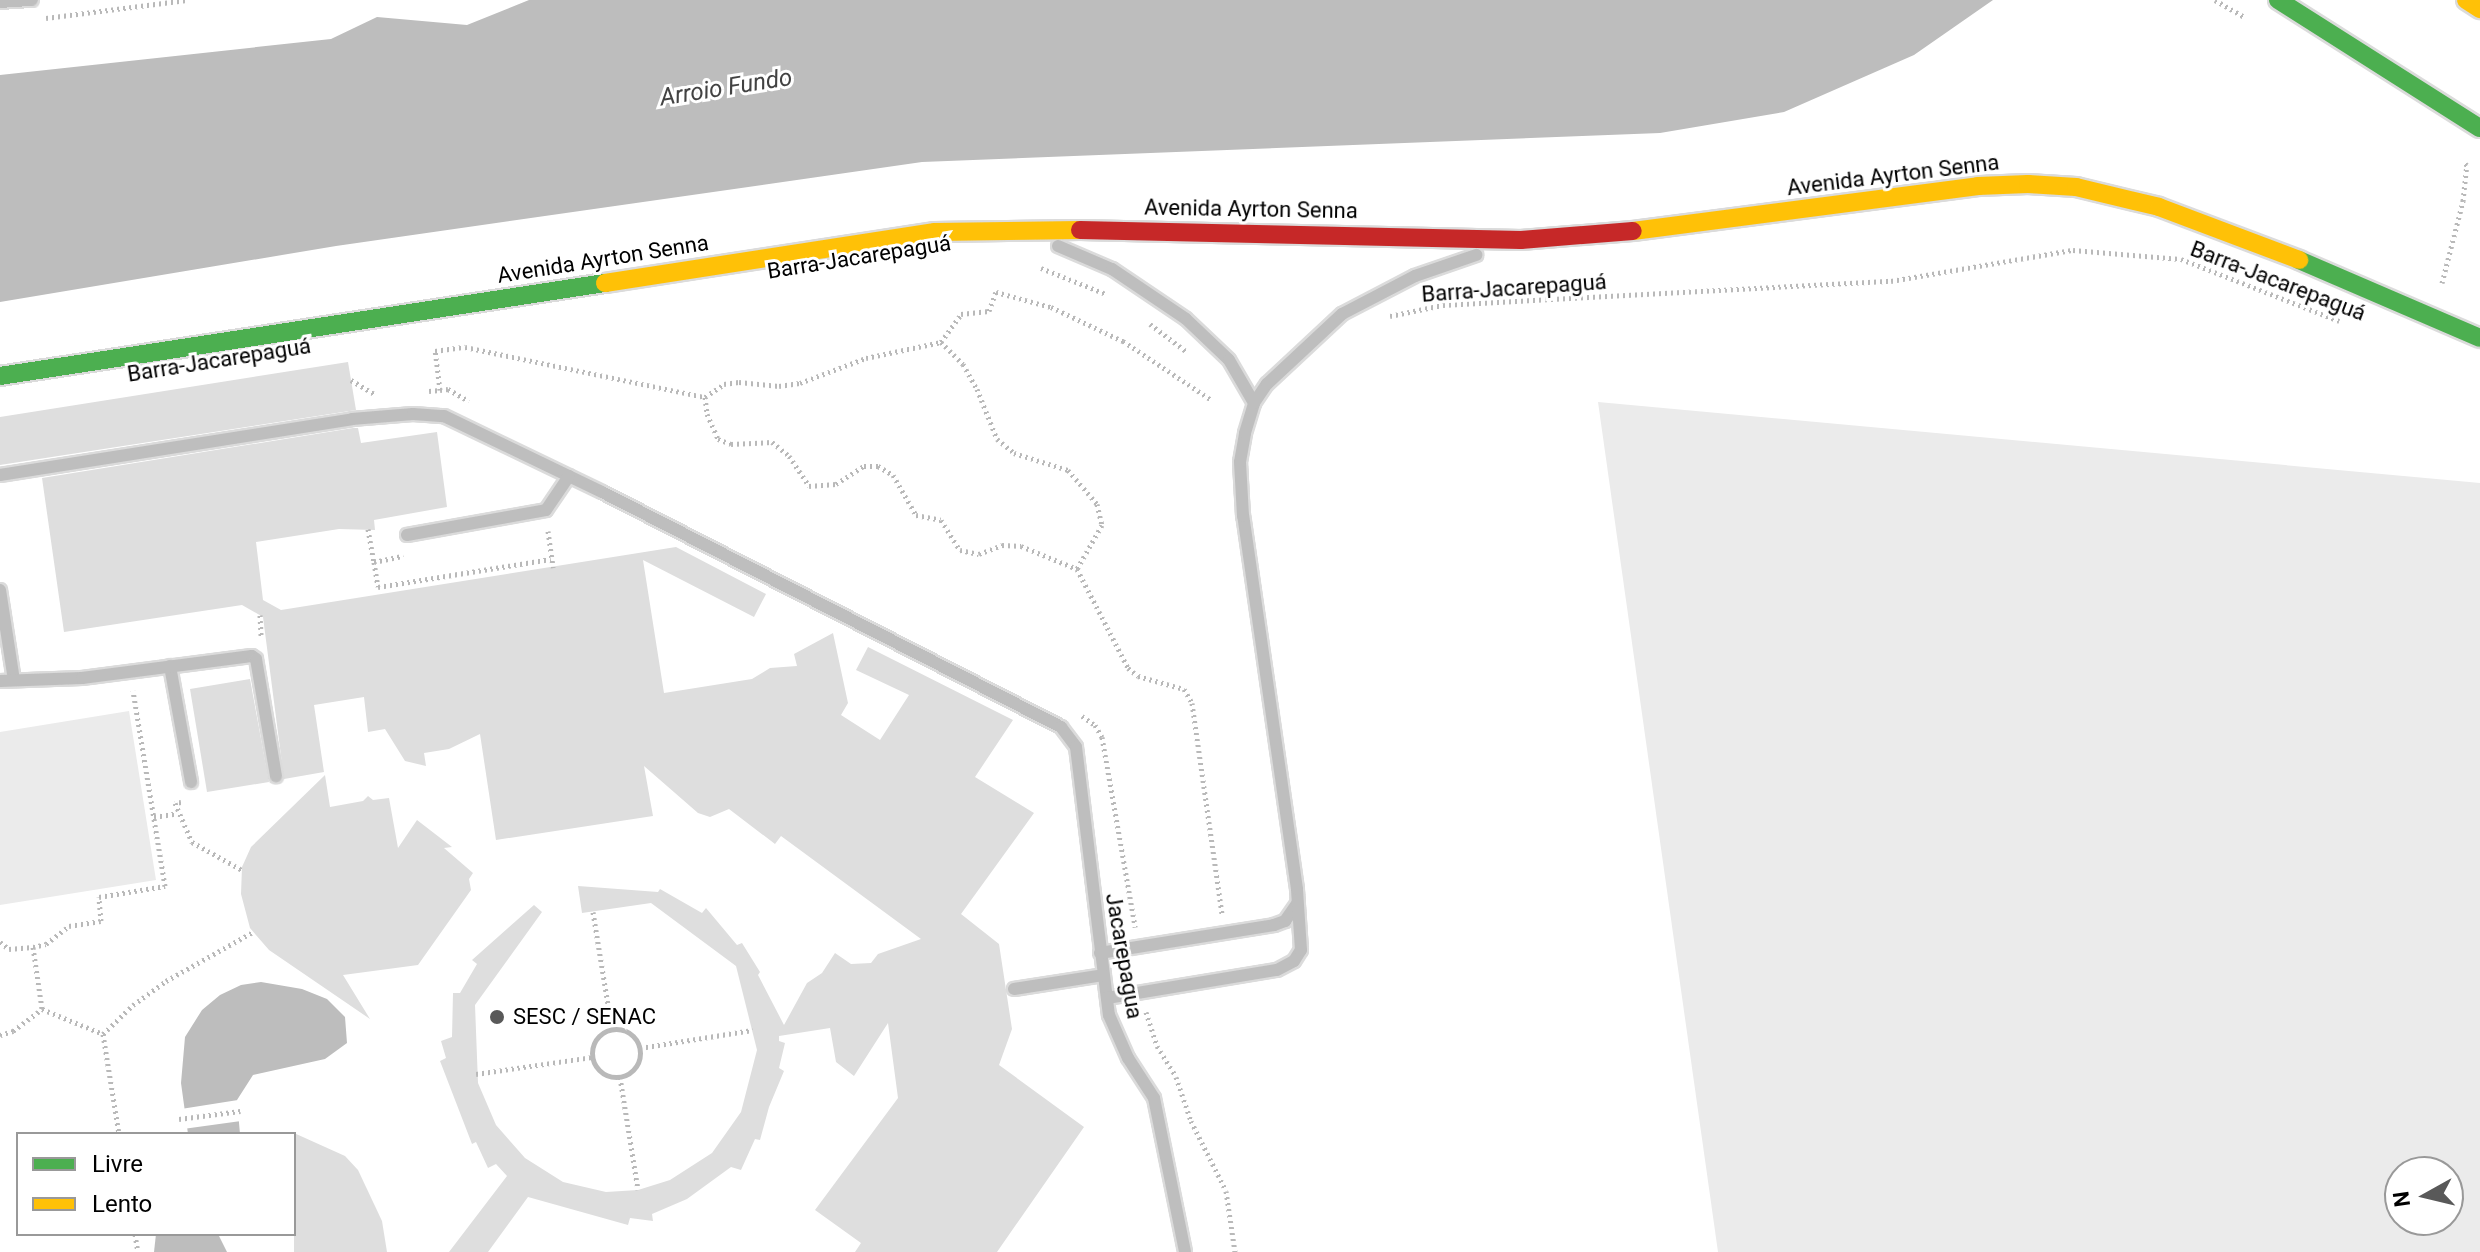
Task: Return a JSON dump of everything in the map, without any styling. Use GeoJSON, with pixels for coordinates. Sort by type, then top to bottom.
{"type":"FeatureCollection","features":[{"type":"Feature","properties":{"kind":"highway"},"geometry":{"type":"LineString","coordinates":[[2278,0],[2480,128]]}},
{"type":"Feature","properties":{"kind":"highway"},"geometry":{"type":"LineString","coordinates":[[2466,0],[2480,9]]}},
{"type":"Feature","properties":{"kind":"highway","name":"Avenida Ayrton Senna"},"geometry":{"type":"LineString","coordinates":[[0,376],[935,232],[1015,228],[1521,240],[1679,227],[1978,186],[2076,187],[2173,212],[2288,255],[2480,338]]}},
{"type":"Feature","properties":{"kind":"lane"},"geometry":{"type":"LineString","coordinates":[[0,2],[32,0]]}},
{"type":"Feature","properties":{"kind":"lane"},"geometry":{"type":"LineString","coordinates":[[1015,228],[1112,269],[1186,319],[1229,360],[1254,403]]}},
{"type":"Feature","properties":{"kind":"lane"},"geometry":{"type":"LineString","coordinates":[[1107,998],[1277,970],[1294,961],[1301,950],[1243,516],[1240,462],[1254,403],[1283,366],[1342,314],[1415,276],[1521,240]]}},
{"type":"Feature","properties":{"kind":"lane","name":"Jacarepagua"},"geometry":{"type":"LineString","coordinates":[[0,475],[352,419],[413,414],[444,416],[569,476],[1061,727],[1076,747],[1107,998],[1123,1047],[1154,1098],[1185,1252]]}},
{"type":"Feature","properties":{"kind":"lane"},"geometry":{"type":"LineString","coordinates":[[407,535],[546,510],[569,476]]}},
{"type":"Feature","properties":{"kind":"lane"},"geometry":{"type":"LineString","coordinates":[[0,590],[14,680]]}},
{"type":"Feature","properties":{"kind":"lane"},"geometry":{"type":"LineString","coordinates":[[0,681],[130,671],[245,655],[256,659],[276,776]]}},
{"type":"Feature","properties":{"kind":"lane"},"geometry":{"type":"LineString","coordinates":[[170,666],[191,782]]}},
{"type":"Feature","properties":{"kind":"lane"},"geometry":{"type":"LineString","coordinates":[[1100,953],[1280,924],[1297,904]]}},
{"type":"Feature","properties":{"kind":"lane"},"geometry":{"type":"LineString","coordinates":[[1014,989],[1103,975]]}},
{"type":"Feature","properties":{"kind":"path"},"geometry":{"type":"LineString","coordinates":[[127,0],[129,9]]}},
{"type":"Feature","properties":{"kind":"path"},"geometry":{"type":"LineString","coordinates":[[30,20],[187,0]]}},
{"type":"Feature","properties":{"kind":"path"},"geometry":{"type":"LineString","coordinates":[[2432,319],[2463,201],[2467,165],[2454,156]]}},
{"type":"Feature","properties":{"kind":"path","name":"Barra-Jacarepaguá"},"geometry":{"type":"LineString","coordinates":[[1375,319],[1443,305],[1891,281],[2073,250],[2181,259],[2352,326]]}},
{"type":"Feature","properties":{"kind":"path"},"geometry":{"type":"LineString","coordinates":[[1037,266],[1119,299]]}},
{"type":"Feature","properties":{"kind":"path"},"geometry":{"type":"LineString","coordinates":[[425,392],[440,390],[435,351],[465,347],[705,397],[724,384],[739,382],[779,386],[800,383],[866,358],[941,342],[961,314],[989,311],[996,292],[1051,307],[1123,341],[1210,399]]}},
{"type":"Feature","properties":{"kind":"path"},"geometry":{"type":"LineString","coordinates":[[1141,317],[1184,351],[1229,360]]}},
{"type":"Feature","properties":{"kind":"path"},"geometry":{"type":"LineString","coordinates":[[941,342],[963,364],[977,389],[997,439],[1014,453],[1068,470],[1097,504],[1102,525],[1077,569]]}},
{"type":"Feature","properties":{"kind":"path"},"geometry":{"type":"LineString","coordinates":[[351,380],[379,396]]}},
{"type":"Feature","properties":{"kind":"path"},"geometry":{"type":"LineString","coordinates":[[705,397],[707,414],[718,439],[731,444],[772,442],[789,456],[809,486],[836,484],[864,466],[878,466],[893,475],[916,515],[941,520],[960,550],[979,554],[1002,545],[1021,546],[1077,569],[1128,668],[1138,676],[1184,689],[1192,703],[1226,935]]}},
{"type":"Feature","properties":{"kind":"path"},"geometry":{"type":"LineString","coordinates":[[546,510],[553,568]]}},
{"type":"Feature","properties":{"kind":"path"},"geometry":{"type":"LineString","coordinates":[[368,529],[378,587],[551,559]]}},
{"type":"Feature","properties":{"kind":"path"},"geometry":{"type":"LineString","coordinates":[[374,562],[410,555],[407,535]]}},
{"type":"Feature","properties":{"kind":"path"},"geometry":{"type":"LineString","coordinates":[[0,942],[9,949],[46,944],[69,926],[101,921],[99,897],[165,886],[130,671]]}},
{"type":"Feature","properties":{"kind":"path"},"geometry":{"type":"LineString","coordinates":[[191,782],[194,800],[175,803],[192,842],[242,870]]}},
{"type":"Feature","properties":{"kind":"path"},"geometry":{"type":"LineString","coordinates":[[154,817],[178,813]]}},
{"type":"Feature","properties":{"kind":"path"},"geometry":{"type":"LineString","coordinates":[[593,912],[612,1029]]}},
{"type":"Feature","properties":{"kind":"path"},"geometry":{"type":"LineString","coordinates":[[103,1034],[133,1005],[166,981],[253,932]]}},
{"type":"Feature","properties":{"kind":"path"},"geometry":{"type":"LineString","coordinates":[[33,947],[42,1009]]}},
{"type":"Feature","properties":{"kind":"path"},"geometry":{"type":"LineString","coordinates":[[1144,992],[1157,1046],[1176,1077],[1191,1121],[1226,1191],[1235,1252]]}},
{"type":"Feature","properties":{"kind":"path"},"geometry":{"type":"LineString","coordinates":[[42,1009],[103,1034]]}},
{"type":"Feature","properties":{"kind":"path"},"geometry":{"type":"LineString","coordinates":[[0,1035],[13,1031],[42,1009]]}},
{"type":"Feature","properties":{"kind":"path"},"geometry":{"type":"LineString","coordinates":[[612,1029],[630,1033],[640,1048],[636,1067],[620,1077],[602,1073],[592,1057],[596,1039],[612,1029]]}},
{"type":"Feature","properties":{"kind":"path"},"geometry":{"type":"LineString","coordinates":[[640,1048],[753,1030]]}},
{"type":"Feature","properties":{"kind":"path"},"geometry":{"type":"LineString","coordinates":[[103,1034],[119,1132]]}},
{"type":"Feature","properties":{"kind":"path"},"geometry":{"type":"LineString","coordinates":[[476,1074],[592,1057]]}},
{"type":"Feature","properties":{"kind":"path"},"geometry":{"type":"LineString","coordinates":[[620,1077],[638,1190]]}},
{"type":"Feature","properties":{"kind":"path"},"geometry":{"type":"LineString","coordinates":[[179,1119],[240,1111]]}},
{"type":"Feature","properties":{"kind":"shaded area"},"geometry":{"type":"Polygon","coordinates":[[[1598,402],[2480,483],[2480,1252],[1718,1252],[1598,402]]]}},
{"type":"Feature","properties":{"kind":"shaded area"},"geometry":{"type":"Polygon","coordinates":[[[129,711],[156,880],[0,905],[0,732],[129,711]]]}},
{"type":"Feature","properties":{"kind":"water","name":"Arroio Fundo"},"geometry":{"type":"Polygon","coordinates":[[[529,0],[1993,0],[1914,55],[1784,112],[1660,133],[922,162],[336,246],[0,302],[0,75],[331,39],[377,17],[467,25],[529,0]]]}},
{"type":"Feature","properties":{"kind":"water"},"geometry":{"type":"Polygon","coordinates":[[[261,982],[302,989],[327,999],[345,1017],[347,1043],[325,1059],[253,1075],[237,1100],[240,1132],[188,1132],[181,1083],[185,1037],[202,1010],[220,995],[241,985],[261,982]]]}},
{"type":"Feature","properties":{"kind":"water"},"geometry":{"type":"Polygon","coordinates":[[[156,1236],[219,1236],[227,1252],[154,1252],[156,1236]]]}},
{"type":"Feature","properties":{"kind":"pier"},"geometry":{"type":"Polygon","coordinates":[[[238,1100],[241,1121],[183,1129],[181,1109],[238,1100]]]}},
{"type":"Feature","properties":{"kind":"building"},"geometry":{"type":"Polygon","coordinates":[[[348,362],[356,410],[0,465],[0,417],[348,362]]]}},
{"type":"Feature","properties":{"kind":"building"},"geometry":{"type":"Polygon","coordinates":[[[358,428],[361,443],[437,432],[447,507],[374,520],[375,530],[339,529],[256,542],[263,600],[281,610],[676,547],[766,594],[754,617],[643,560],[664,693],[752,679],[770,668],[797,666],[794,654],[833,633],[848,703],[841,715],[880,740],[909,695],[856,670],[868,647],[1013,720],[975,777],[1034,813],[961,914],[999,944],[1012,1029],[999,1065],[1084,1127],[997,1252],[855,1252],[861,1243],[815,1210],[898,1098],[888,1023],[854,1076],[836,1062],[830,1028],[779,1036],[779,1041],[785,1043],[779,1068],[784,1071],[760,1140],[755,1139],[741,1170],[731,1167],[687,1199],[652,1214],[653,1221],[630,1218],[628,1225],[528,1197],[488,1252],[449,1252],[507,1176],[496,1164],[488,1168],[476,1142],[472,1144],[440,1061],[446,1058],[441,1041],[452,1037],[453,993],[460,993],[477,964],[472,960],[534,905],[542,912],[475,1005],[478,1083],[496,1125],[525,1158],[563,1182],[606,1192],[638,1190],[670,1180],[712,1153],[741,1112],[757,1050],[736,966],[651,903],[582,913],[578,886],[658,892],[660,889],[702,913],[706,908],[737,945],[742,943],[760,972],[758,975],[784,1025],[807,983],[822,973],[835,953],[851,964],[871,963],[878,954],[921,939],[781,836],[775,844],[729,809],[710,817],[698,813],[644,766],[653,816],[496,840],[480,734],[449,749],[424,753],[426,766],[405,761],[385,729],[368,732],[364,697],[314,705],[324,772],[284,779],[263,617],[242,605],[64,632],[42,478],[358,428]]]}},
{"type":"Feature","properties":{"kind":"building"},"geometry":{"type":"Polygon","coordinates":[[[250,679],[269,782],[207,792],[190,689],[250,679]]]}},
{"type":"Feature","properties":{"kind":"building"},"geometry":{"type":"Polygon","coordinates":[[[325,775],[330,807],[363,801],[368,796],[373,800],[389,798],[398,848],[417,820],[452,847],[444,848],[473,873],[469,879],[471,890],[418,965],[343,975],[370,1019],[269,950],[250,928],[241,894],[242,867],[251,847],[325,775]]]}},
{"type":"Feature","properties":{"kind":"building"},"geometry":{"type":"Polygon","coordinates":[[[296,1134],[345,1156],[358,1170],[382,1221],[387,1252],[294,1252],[296,1134]]]}},
{"type":"Feature","properties":{"kind":"traffic: fast"},"geometry":{"type":"LineString","coordinates":[[2278,0],[2480,128]]}},
{"type":"Feature","properties":{"kind":"traffic: fast"},"geometry":{"type":"LineString","coordinates":[[2299,260],[2480,338]]}},
{"type":"Feature","properties":{"kind":"traffic: fast"},"geometry":{"type":"LineString","coordinates":[[0,376],[605,283]]}},
{"type":"Feature","properties":{"kind":"traffic: slow"},"geometry":{"type":"LineString","coordinates":[[2466,0],[2480,9]]}},
{"type":"Feature","properties":{"kind":"traffic: slow"},"geometry":{"type":"LineString","coordinates":[[1633,231],[1978,186],[2028,184],[2076,187],[2159,207],[2299,260]]}},
{"type":"Feature","properties":{"kind":"traffic: slow"},"geometry":{"type":"LineString","coordinates":[[605,283],[935,232],[1080,230]]}},
{"type":"Feature","properties":{"kind":"traffic: jam"},"geometry":{"type":"LineString","coordinates":[[1080,230],[1521,240],[1633,231]]}},
{"type":"Feature","properties":{"kind":"place","name":"SESC / SENAC"},"geometry":{"type":"Point","coordinates":[497,1017]}}]}
